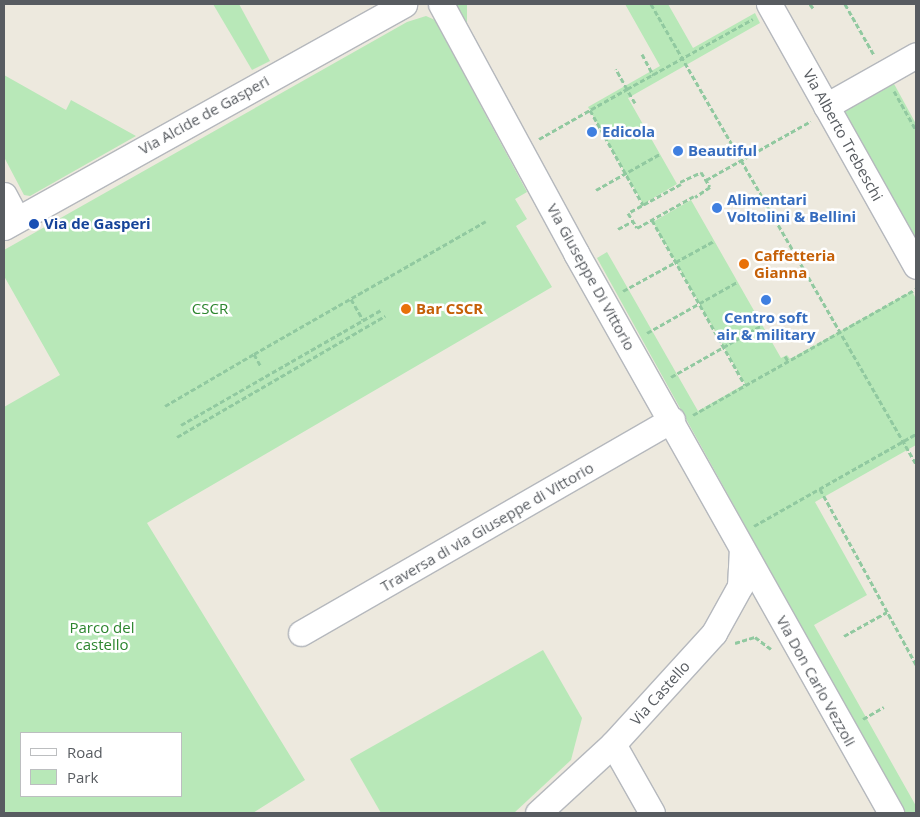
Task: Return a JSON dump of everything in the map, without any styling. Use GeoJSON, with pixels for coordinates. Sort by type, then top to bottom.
{"type":"FeatureCollection","features":[{"type":"Feature","properties":{"kind":"street","name":"Via Alcide de Gasperi"},"geometry":{"type":"LineString","coordinates":[[10,223],[404,4]]}},
{"type":"Feature","properties":{"kind":"street","name":"Via Giuseppe Di Vittorio"},"geometry":{"type":"LineString","coordinates":[[441,4],[738,543]]}},
{"type":"Feature","properties":{"kind":"street","name":"Via Alberto Trebeschi"},"geometry":{"type":"LineString","coordinates":[[770,6],[916,266]]}},
{"type":"Feature","properties":{"kind":"street"},"geometry":{"type":"LineString","coordinates":[[828,108],[916,55]]}},
{"type":"Feature","properties":{"kind":"street"},"geometry":{"type":"LineString","coordinates":[[4,195],[10,223]]}},
{"type":"Feature","properties":{"kind":"street","name":"Traversa di via Giuseppe di Vittorio"},"geometry":{"type":"LineString","coordinates":[[301,633],[673,422]]}},
{"type":"Feature","properties":{"kind":"street","name":"Via Castello"},"geometry":{"type":"LineString","coordinates":[[538,813],[613,744],[714,633],[740,586],[738,543]]}},
{"type":"Feature","properties":{"kind":"street","name":"Via Don Carlo Vezzoli"},"geometry":{"type":"LineString","coordinates":[[738,543],[891,813]]}},
{"type":"Feature","properties":{"kind":"street"},"geometry":{"type":"LineString","coordinates":[[613,744],[652,813]]}},
{"type":"Feature","properties":{"kind":"path"},"geometry":{"type":"LineString","coordinates":[[651,4],[916,464]]}},
{"type":"Feature","properties":{"kind":"path"},"geometry":{"type":"LineString","coordinates":[[810,4],[813,8]]}},
{"type":"Feature","properties":{"kind":"path"},"geometry":{"type":"LineString","coordinates":[[845,4],[916,130]]}},
{"type":"Feature","properties":{"kind":"path"},"geometry":{"type":"LineString","coordinates":[[520,150],[770,6]]}},
{"type":"Feature","properties":{"kind":"path"},"geometry":{"type":"LineString","coordinates":[[642,54],[653,75]]}},
{"type":"Feature","properties":{"kind":"path"},"geometry":{"type":"LineString","coordinates":[[616,69],[635,103]]}},
{"type":"Feature","properties":{"kind":"path"},"geometry":{"type":"LineString","coordinates":[[706,180],[828,108]]}},
{"type":"Feature","properties":{"kind":"path"},"geometry":{"type":"LineString","coordinates":[[590,110],[643,204]]}},
{"type":"Feature","properties":{"kind":"path"},"geometry":{"type":"LineString","coordinates":[[596,190],[660,154]]}},
{"type":"Feature","properties":{"kind":"path"},"geometry":{"type":"LineString","coordinates":[[701,172],[706,180],[710,187],[637,228],[628,213],[701,172]]}},
{"type":"Feature","properties":{"kind":"path"},"geometry":{"type":"LineString","coordinates":[[652,220],[745,385]]}},
{"type":"Feature","properties":{"kind":"path"},"geometry":{"type":"LineString","coordinates":[[165,406],[486,221]]}},
{"type":"Feature","properties":{"kind":"path"},"geometry":{"type":"LineString","coordinates":[[618,229],[633,221]]}},
{"type":"Feature","properties":{"kind":"path"},"geometry":{"type":"LineString","coordinates":[[604,302],[714,241]]}},
{"type":"Feature","properties":{"kind":"path"},"geometry":{"type":"LineString","coordinates":[[628,344],[737,282]]}},
{"type":"Feature","properties":{"kind":"path"},"geometry":{"type":"LineString","coordinates":[[673,422],[745,385],[916,288]]}},
{"type":"Feature","properties":{"kind":"path"},"geometry":{"type":"LineString","coordinates":[[351,299],[363,320]]}},
{"type":"Feature","properties":{"kind":"path"},"geometry":{"type":"LineString","coordinates":[[181,425],[381,310]]}},
{"type":"Feature","properties":{"kind":"path"},"geometry":{"type":"LineString","coordinates":[[177,437],[385,316]]}},
{"type":"Feature","properties":{"kind":"path"},"geometry":{"type":"LineString","coordinates":[[653,387],[762,325]]}},
{"type":"Feature","properties":{"kind":"path"},"geometry":{"type":"LineString","coordinates":[[321,353],[324,358]]}},
{"type":"Feature","properties":{"kind":"path"},"geometry":{"type":"LineString","coordinates":[[254,354],[260,365]]}},
{"type":"Feature","properties":{"kind":"path"},"geometry":{"type":"LineString","coordinates":[[784,356],[788,361]]}},
{"type":"Feature","properties":{"kind":"path"},"geometry":{"type":"LineString","coordinates":[[223,410],[226,414]]}},
{"type":"Feature","properties":{"kind":"path"},"geometry":{"type":"LineString","coordinates":[[738,543],[820,489],[916,434]]}},
{"type":"Feature","properties":{"kind":"path"},"geometry":{"type":"LineString","coordinates":[[820,489],[916,664]]}},
{"type":"Feature","properties":{"kind":"path"},"geometry":{"type":"LineString","coordinates":[[844,636],[888,612]]}},
{"type":"Feature","properties":{"kind":"green space"},"geometry":{"type":"Polygon","coordinates":[[[213,4],[239,4],[270,61],[252,70],[213,4]]]}},
{"type":"Feature","properties":{"kind":"green space"},"geometry":{"type":"Polygon","coordinates":[[[454,4],[467,4],[467,267],[454,267],[454,4]]]}},
{"type":"Feature","properties":{"kind":"green space"},"geometry":{"type":"Polygon","coordinates":[[[625,4],[668,4],[693,48],[755,13],[760,23],[628,98],[677,184],[643,204],[588,107],[660,66],[625,4]]]}},
{"type":"Feature","properties":{"kind":"green space","name":"CSCR"},"geometry":{"type":"Polygon","coordinates":[[[426,16],[435,20],[527,192],[515,199],[527,219],[516,226],[552,287],[147,523],[305,780],[253,813],[4,813],[4,407],[60,375],[4,276],[4,250],[407,22],[426,16]]]}},
{"type":"Feature","properties":{"kind":"green space"},"geometry":{"type":"Polygon","coordinates":[[[4,75],[66,110],[71,100],[136,136],[30,196],[24,195],[4,157],[4,75]]]}},
{"type":"Feature","properties":{"kind":"green space"},"geometry":{"type":"Polygon","coordinates":[[[893,82],[916,124],[916,244],[842,111],[893,82]]]}},
{"type":"Feature","properties":{"kind":"green space"},"geometry":{"type":"Polygon","coordinates":[[[691,200],[781,358],[787,355],[790,359],[912,291],[916,299],[916,445],[815,502],[867,595],[814,625],[916,806],[916,813],[904,813],[597,258],[607,252],[698,411],[745,384],[653,222],[691,200]]]}},
{"type":"Feature","properties":{"kind":"green space"},"geometry":{"type":"Polygon","coordinates":[[[543,650],[582,718],[571,760],[514,813],[381,813],[350,759],[543,650]]]}},
{"type":"Feature","properties":{"kind":"place","name":"Edicola"},"geometry":{"type":"Point","coordinates":[592,132]}},
{"type":"Feature","properties":{"kind":"place","name":"Beautiful"},"geometry":{"type":"Point","coordinates":[678,151]}},
{"type":"Feature","properties":{"kind":"place","name":"Alimentari Voltolini & Bellini"},"geometry":{"type":"Point","coordinates":[717,208]}},
{"type":"Feature","properties":{"kind":"place","name":"Via de Gasperi"},"geometry":{"type":"Point","coordinates":[34,224]}},
{"type":"Feature","properties":{"kind":"place","name":"Caffetteria Gianna"},"geometry":{"type":"Point","coordinates":[744,264]}},
{"type":"Feature","properties":{"kind":"place","name":"Centro soft air & military"},"geometry":{"type":"Point","coordinates":[766,300]}},
{"type":"Feature","properties":{"kind":"place","name":"Bar CSCR"},"geometry":{"type":"Point","coordinates":[406,309]}},
{"type":"Feature","properties":{"kind":"park label","name":"Parco del castello"},"geometry":{"type":"Point","coordinates":[102,636]}}]}
